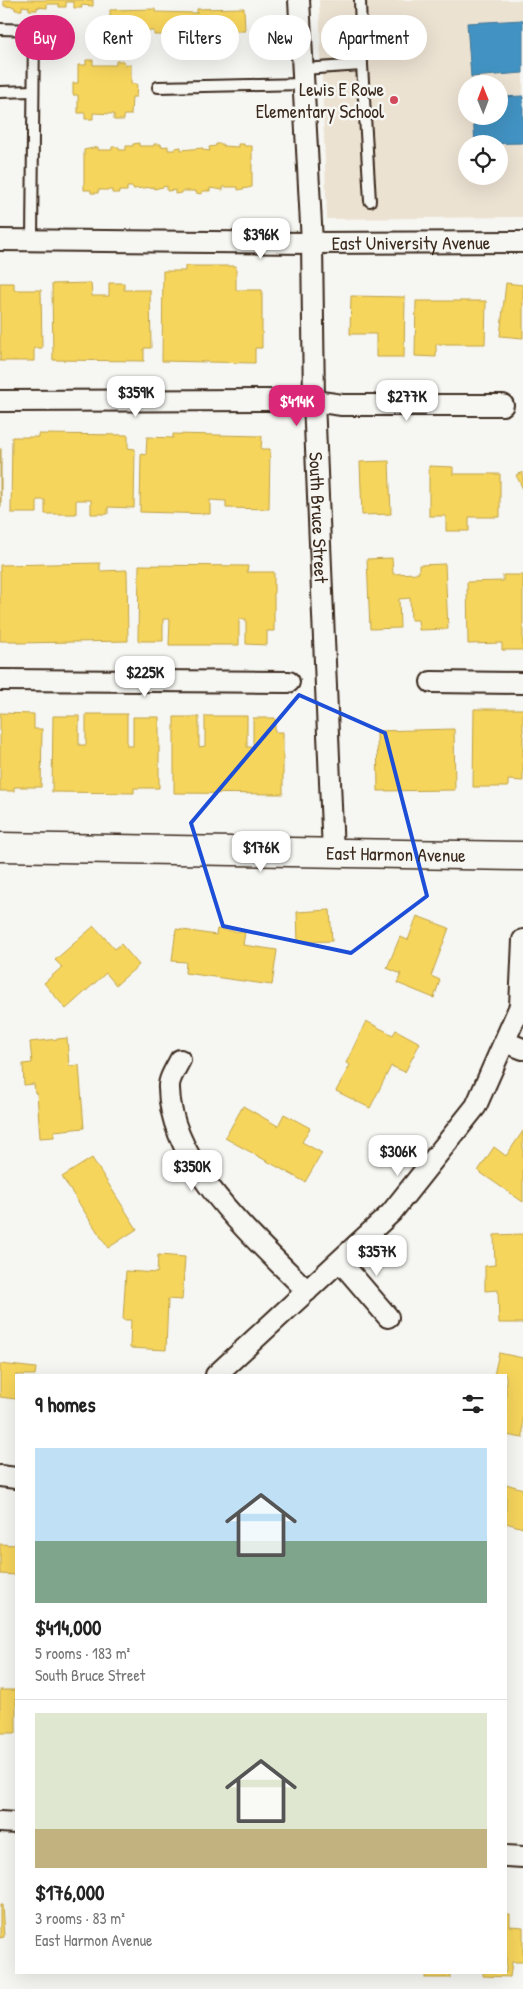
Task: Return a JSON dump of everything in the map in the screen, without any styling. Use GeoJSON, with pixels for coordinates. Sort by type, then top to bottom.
{"type":"FeatureCollection","features":[{"type":"Feature","properties":{"kind":"main road","name":"East Harmon Avenue"},"geometry":{"type":"LineString","coordinates":[[0,848],[523,856]]}},
{"type":"Feature","properties":{"kind":"street","name":"South Bruce Street"},"geometry":{"type":"LineString","coordinates":[[299,0],[312,243],[314,401],[333,853]]}},
{"type":"Feature","properties":{"kind":"street","name":"East University Avenue"},"geometry":{"type":"LineString","coordinates":[[0,240],[312,243],[523,242]]}},
{"type":"Feature","properties":{"kind":"street"},"geometry":{"type":"LineString","coordinates":[[0,401],[272,400]]}},
{"type":"Feature","properties":{"kind":"street"},"geometry":{"type":"LineString","coordinates":[[314,401],[342,405],[503,405]]}},
{"type":"Feature","properties":{"kind":"street"},"geometry":{"type":"LineString","coordinates":[[0,680],[290,682]]}},
{"type":"Feature","properties":{"kind":"street"},"geometry":{"type":"LineString","coordinates":[[431,682],[523,683]]}},
{"type":"Feature","properties":{"kind":"street"},"geometry":{"type":"LineString","coordinates":[[217,1374],[391,1213],[476,1106],[514,1045],[520,1006],[523,940]]}},
{"type":"Feature","properties":{"kind":"street"},"geometry":{"type":"LineString","coordinates":[[180,1060],[168,1086],[173,1120],[190,1162],[235,1217],[307,1291]]}},
{"type":"Feature","properties":{"kind":"street"},"geometry":{"type":"LineString","coordinates":[[340,1261],[388,1317]]}},
{"type":"Feature","properties":{"kind":"street"},"geometry":{"type":"LineString","coordinates":[[0,1476],[15,1478]]}},
{"type":"Feature","properties":{"kind":"street"},"geometry":{"type":"LineString","coordinates":[[0,1822],[15,1823]]}},
{"type":"Feature","properties":{"kind":"street"},"geometry":{"type":"LineString","coordinates":[[507,1856],[523,1857]]}},
{"type":"Feature","properties":{"kind":"lane"},"geometry":{"type":"LineString","coordinates":[[360,0],[370,202]]}},
{"type":"Feature","properties":{"kind":"lane"},"geometry":{"type":"LineString","coordinates":[[0,29],[34,30],[32,240]]}},
{"type":"Feature","properties":{"kind":"lane"},"geometry":{"type":"LineString","coordinates":[[158,87],[303,77],[362,65]]}},
{"type":"Feature","properties":{"kind":"lane"},"geometry":{"type":"LineString","coordinates":[[0,92],[33,91]]}},
{"type":"Feature","properties":{"kind":"highlighted area"},"geometry":{"type":"Polygon","coordinates":[[[299,695],[385,733],[427,896],[351,953],[223,926],[191,823],[299,695]]]}},
{"type":"Feature","properties":{"kind":"shaded area","name":"Lewis E Rowe Elementary School"},"geometry":{"type":"Polygon","coordinates":[[[319,0],[523,0],[523,217],[327,219],[321,60],[427,60],[427,15],[321,15],[321,55],[319,0]]]}},
{"type":"Feature","properties":{"kind":"building: Homes"},"geometry":{"type":"Polygon","coordinates":[[[4,0],[93,0],[93,6],[81,5],[82,8],[74,8],[74,2],[66,2],[66,7],[59,7],[59,4],[47,4],[47,8],[37,7],[37,10],[29,10],[29,7],[22,6],[22,10],[15,10],[15,7],[4,6],[4,0]]]}},
{"type":"Feature","properties":{"kind":"building: Homes"},"geometry":{"type":"Polygon","coordinates":[[[244,8],[245,31],[239,31],[239,15],[161,15],[161,35],[154,35],[154,31],[151,31],[151,15],[110,15],[110,10],[155,9],[155,12],[197,13],[197,9],[244,8]]]}},
{"type":"Feature","properties":{"kind":"building: Homes"},"geometry":{"type":"Polygon","coordinates":[[[86,60],[93,60],[93,65],[116,65],[116,61],[124,61],[124,65],[131,65],[131,84],[137,84],[136,97],[132,97],[131,115],[124,115],[124,120],[114,120],[114,114],[93,113],[93,119],[85,119],[85,113],[78,113],[78,95],[73,95],[73,83],[78,83],[78,65],[86,65],[86,60]]]}},
{"type":"Feature","properties":{"kind":"building: Homes"},"geometry":{"type":"Polygon","coordinates":[[[139,143],[139,146],[161,144],[161,147],[168,146],[168,150],[175,150],[175,148],[181,147],[181,150],[203,148],[203,150],[210,151],[209,147],[216,146],[216,144],[238,147],[238,144],[252,146],[252,187],[238,190],[238,187],[223,187],[223,190],[210,188],[210,191],[202,191],[202,194],[196,193],[196,191],[182,191],[182,193],[175,194],[175,190],[167,191],[167,186],[154,189],[154,187],[133,189],[133,187],[127,187],[127,191],[119,191],[119,193],[112,193],[112,190],[98,190],[98,193],[91,193],[91,190],[84,190],[84,150],[98,147],[98,150],[112,150],[112,147],[119,147],[119,150],[126,150],[126,146],[133,146],[133,144],[139,143]]]}},
{"type":"Feature","properties":{"kind":"building: Homes"},"geometry":{"type":"Polygon","coordinates":[[[185,266],[236,266],[236,290],[262,290],[262,348],[255,348],[255,363],[162,361],[163,271],[185,271],[185,266]]]}},
{"type":"Feature","properties":{"kind":"building: Homes"},"geometry":{"type":"Polygon","coordinates":[[[0,283],[14,283],[14,290],[41,290],[42,348],[34,348],[34,361],[0,361],[0,283]]]}},
{"type":"Feature","properties":{"kind":"building: Homes"},"geometry":{"type":"Polygon","coordinates":[[[91,283],[92,296],[109,296],[109,283],[124,283],[124,290],[150,290],[151,348],[144,348],[144,361],[53,360],[52,284],[91,283]]]}},
{"type":"Feature","properties":{"kind":"building: Homes"},"geometry":{"type":"Polygon","coordinates":[[[506,283],[523,285],[523,338],[500,336],[506,283]]]}},
{"type":"Feature","properties":{"kind":"building: Homes"},"geometry":{"type":"Polygon","coordinates":[[[351,296],[405,297],[404,357],[376,357],[376,334],[350,334],[351,296]]]}},
{"type":"Feature","properties":{"kind":"building: Homes"},"geometry":{"type":"Polygon","coordinates":[[[416,301],[486,301],[485,344],[436,344],[436,357],[415,356],[416,301]]]}},
{"type":"Feature","properties":{"kind":"building: Homes"},"geometry":{"type":"Polygon","coordinates":[[[38,434],[128,435],[128,448],[135,449],[134,508],[108,507],[108,514],[91,514],[91,500],[76,500],[76,514],[45,514],[45,500],[37,500],[37,513],[11,513],[12,437],[38,437],[38,434]]]}},
{"type":"Feature","properties":{"kind":"building: Homes"},"geometry":{"type":"Polygon","coordinates":[[[173,434],[262,436],[261,449],[270,449],[269,509],[226,508],[226,501],[210,500],[210,514],[140,512],[141,454],[146,455],[147,437],[173,438],[173,434]]]}},
{"type":"Feature","properties":{"kind":"building: Homes"},"geometry":{"type":"Polygon","coordinates":[[[1,449],[1,506],[0,506],[1,449]]]}},
{"type":"Feature","properties":{"kind":"building: Homes"},"geometry":{"type":"Polygon","coordinates":[[[389,461],[391,514],[362,515],[360,462],[389,461]]]}},
{"type":"Feature","properties":{"kind":"building: Homes"},"geometry":{"type":"Polygon","coordinates":[[[429,466],[453,467],[453,474],[500,474],[500,517],[469,517],[469,531],[446,531],[446,516],[429,516],[429,466]]]}},
{"type":"Feature","properties":{"kind":"building: Homes"},"geometry":{"type":"Polygon","coordinates":[[[523,472],[523,489],[516,475],[523,472]]]}},
{"type":"Feature","properties":{"kind":"building: Homes"},"geometry":{"type":"Polygon","coordinates":[[[392,558],[393,574],[419,573],[419,565],[445,564],[448,629],[419,630],[418,620],[411,620],[410,598],[399,599],[400,628],[370,629],[367,559],[392,558]]]}},
{"type":"Feature","properties":{"kind":"building: Homes"},"geometry":{"type":"Polygon","coordinates":[[[100,563],[100,571],[127,570],[128,641],[18,643],[18,641],[0,641],[0,565],[100,563]]]}},
{"type":"Feature","properties":{"kind":"building: Homes"},"geometry":{"type":"Polygon","coordinates":[[[139,565],[248,566],[247,572],[274,572],[274,631],[267,631],[267,645],[246,644],[246,619],[239,619],[239,645],[169,645],[170,619],[163,619],[163,641],[138,641],[139,565]]]}},
{"type":"Feature","properties":{"kind":"building: Homes"},"geometry":{"type":"Polygon","coordinates":[[[503,575],[523,575],[523,650],[502,650],[502,643],[468,644],[467,582],[503,581],[503,575]]]}},
{"type":"Feature","properties":{"kind":"building: Homes"},"geometry":{"type":"Polygon","coordinates":[[[474,709],[523,709],[523,781],[508,780],[508,787],[473,787],[474,709]]]}},
{"type":"Feature","properties":{"kind":"building: Homes"},"geometry":{"type":"Polygon","coordinates":[[[0,713],[34,714],[34,729],[42,729],[41,787],[14,787],[14,791],[0,791],[0,713]]]}},
{"type":"Feature","properties":{"kind":"building: Homes"},"geometry":{"type":"Polygon","coordinates":[[[86,714],[127,714],[127,746],[133,746],[133,717],[159,717],[159,788],[134,788],[134,793],[52,792],[53,716],[79,716],[79,745],[86,745],[86,714]]]}},
{"type":"Feature","properties":{"kind":"building: Homes"},"geometry":{"type":"Polygon","coordinates":[[[205,716],[247,716],[247,747],[253,747],[253,718],[275,718],[275,732],[283,732],[283,794],[174,793],[174,717],[199,717],[199,747],[205,746],[205,716]]]}},
{"type":"Feature","properties":{"kind":"building: Homes"},"geometry":{"type":"Polygon","coordinates":[[[454,729],[455,790],[378,791],[377,731],[454,729]]]}},
{"type":"Feature","properties":{"kind":"building: Homes"},"geometry":{"type":"Polygon","coordinates":[[[330,910],[332,941],[298,942],[297,912],[330,910]]]}},
{"type":"Feature","properties":{"kind":"building: Homes"},"geometry":{"type":"Polygon","coordinates":[[[417,916],[449,928],[431,976],[440,980],[434,998],[397,983],[401,974],[387,968],[400,937],[408,940],[417,916]]]}},
{"type":"Feature","properties":{"kind":"building: Homes"},"geometry":{"type":"Polygon","coordinates":[[[94,926],[115,949],[121,944],[139,965],[116,985],[106,973],[66,1009],[44,983],[62,967],[55,960],[94,926]]]}},
{"type":"Feature","properties":{"kind":"building: Homes"},"geometry":{"type":"Polygon","coordinates":[[[176,929],[216,935],[217,929],[245,932],[243,945],[277,950],[272,985],[185,973],[186,962],[172,961],[176,929]]]}},
{"type":"Feature","properties":{"kind":"building: Homes"},"geometry":{"type":"Polygon","coordinates":[[[366,1021],[393,1035],[396,1030],[420,1043],[405,1072],[391,1066],[370,1108],[336,1091],[350,1065],[346,1063],[366,1021]]]}},
{"type":"Feature","properties":{"kind":"building: Homes"},"geometry":{"type":"Polygon","coordinates":[[[67,1038],[69,1066],[79,1065],[84,1128],[54,1131],[54,1137],[40,1138],[37,1093],[35,1093],[34,1084],[24,1085],[23,1064],[32,1063],[30,1042],[67,1038]]]}},
{"type":"Feature","properties":{"kind":"building: Homes"},"geometry":{"type":"Polygon","coordinates":[[[243,1106],[278,1126],[284,1114],[310,1128],[302,1142],[322,1153],[305,1182],[225,1138],[243,1106]]]}},
{"type":"Feature","properties":{"kind":"building: Homes"},"geometry":{"type":"Polygon","coordinates":[[[523,1131],[523,1202],[478,1171],[494,1147],[506,1156],[523,1131]]]}},
{"type":"Feature","properties":{"kind":"building: Homes"},"geometry":{"type":"Polygon","coordinates":[[[92,1158],[137,1229],[108,1248],[62,1177],[92,1158]]]}},
{"type":"Feature","properties":{"kind":"building: Homes"},"geometry":{"type":"Polygon","coordinates":[[[523,1234],[523,1323],[499,1323],[498,1290],[485,1291],[485,1266],[495,1265],[494,1235],[523,1234]]]}},
{"type":"Feature","properties":{"kind":"building: Homes"},"geometry":{"type":"Polygon","coordinates":[[[158,1255],[185,1257],[182,1300],[168,1299],[166,1350],[130,1348],[131,1320],[123,1320],[126,1271],[157,1273],[158,1255]]]}},
{"type":"Feature","properties":{"kind":"building: Homes"},"geometry":{"type":"Polygon","coordinates":[[[499,1353],[523,1358],[523,1438],[507,1435],[507,1374],[494,1374],[499,1353]]]}},
{"type":"Feature","properties":{"kind":"building: Homes"},"geometry":{"type":"Polygon","coordinates":[[[0,1364],[36,1368],[35,1374],[15,1374],[15,1399],[0,1397],[0,1364]]]}},
{"type":"Feature","properties":{"kind":"building: Homes"},"geometry":{"type":"Polygon","coordinates":[[[507,1484],[523,1489],[523,1528],[507,1523],[507,1484]]]}},
{"type":"Feature","properties":{"kind":"building: Homes"},"geometry":{"type":"Polygon","coordinates":[[[0,1544],[15,1545],[15,1575],[0,1574],[0,1544]]]}},
{"type":"Feature","properties":{"kind":"building: Homes"},"geometry":{"type":"Polygon","coordinates":[[[0,1690],[15,1690],[15,1733],[0,1733],[0,1690]]]}},
{"type":"Feature","properties":{"kind":"building: Homes"},"geometry":{"type":"Polygon","coordinates":[[[0,1905],[2,1905],[4,1937],[0,1938],[0,1905]]]}},
{"type":"Feature","properties":{"kind":"building: Homes"},"geometry":{"type":"Polygon","coordinates":[[[507,1914],[510,1914],[510,1926],[523,1927],[523,1962],[512,1962],[510,1977],[483,1976],[483,1974],[507,1974],[507,1914]]]}},
{"type":"Feature","properties":{"kind":"building: Homes"},"geometry":{"type":"Polygon","coordinates":[[[425,1974],[450,1974],[450,1978],[425,1978],[425,1974]]]}},
{"type":"Feature","properties":{"kind":"building: Schools"},"geometry":{"type":"Polygon","coordinates":[[[523,20],[523,73],[471,75],[467,23],[523,20]]]}},
{"type":"Feature","properties":{"kind":"building: Schools"},"geometry":{"type":"Polygon","coordinates":[[[523,96],[523,143],[508,143],[508,135],[474,135],[474,125],[508,125],[508,97],[523,96]]]}},
{"type":"Feature","properties":{"kind":"place","name":"Lewis E Rowe Elementary School"},"geometry":{"type":"Point","coordinates":[394,100]}}]}
